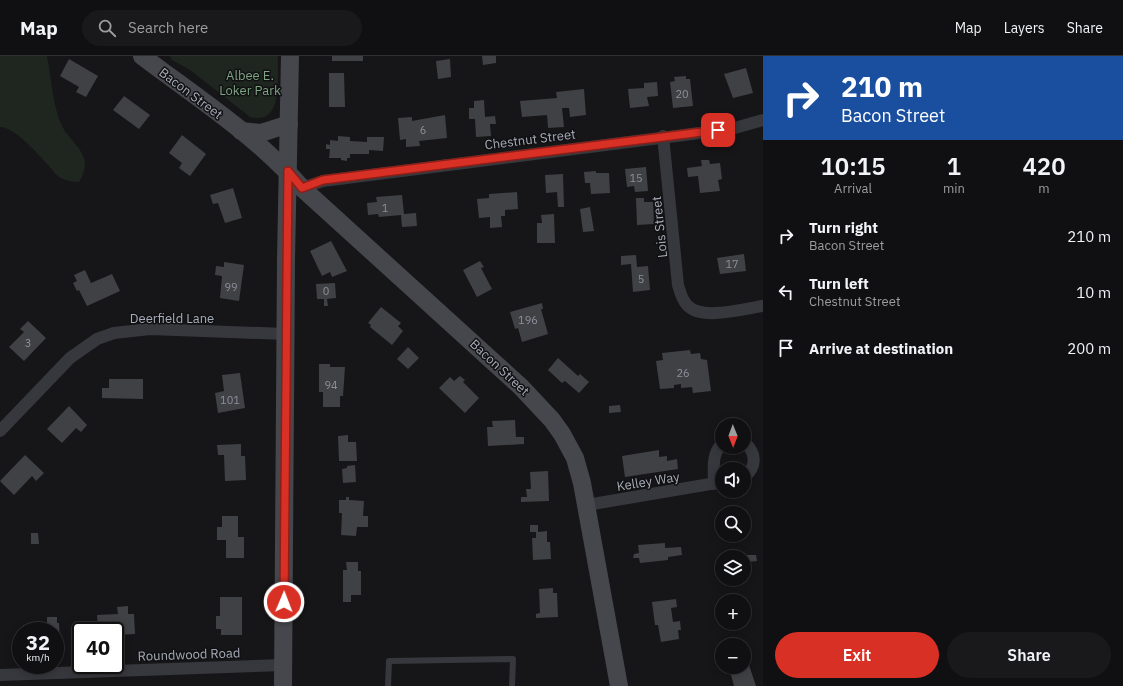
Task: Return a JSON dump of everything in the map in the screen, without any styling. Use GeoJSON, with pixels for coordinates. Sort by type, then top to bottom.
{"type":"FeatureCollection","features":[{"type":"Feature","properties":{"kind":"street","name":"Bacon Street"},"geometry":{"type":"LineString","coordinates":[[142,56],[241,131],[288,171],[302,188],[506,372],[552,420],[562,434],[575,458],[587,505],[619,686]]}},
{"type":"Feature","properties":{"kind":"street"},"geometry":{"type":"LineString","coordinates":[[283,686],[290,56]]}},
{"type":"Feature","properties":{"kind":"street","name":"Chestnut Street"},"geometry":{"type":"LineString","coordinates":[[302,188],[323,180],[663,136],[730,129],[763,120]]}},
{"type":"Feature","properties":{"kind":"street"},"geometry":{"type":"LineString","coordinates":[[241,131],[261,133],[289,124]]}},
{"type":"Feature","properties":{"kind":"street","name":"Lois Street"},"geometry":{"type":"LineString","coordinates":[[663,136],[678,285],[682,298],[694,311],[713,314],[763,306]]}},
{"type":"Feature","properties":{"kind":"street","name":"Deerfield Lane"},"geometry":{"type":"LineString","coordinates":[[0,431],[70,358],[97,339],[114,333],[150,329],[286,334]]}},
{"type":"Feature","properties":{"kind":"street"},"geometry":{"type":"LineString","coordinates":[[751,450],[753,452],[754,460],[753,467],[751,469]]}},
{"type":"Feature","properties":{"kind":"street","name":"Kelley Way"},"geometry":{"type":"LineString","coordinates":[[587,505],[715,484]]}},
{"type":"Feature","properties":{"kind":"street","name":"Roundwood Road"},"geometry":{"type":"LineString","coordinates":[[0,675],[283,666]]}},
{"type":"Feature","properties":{"kind":"lane"},"geometry":{"type":"LineString","coordinates":[[388,686],[389,661],[513,659],[512,686]]}},
{"type":"Feature","properties":{"kind":"green space"},"geometry":{"type":"Polygon","coordinates":[[[0,56],[47,56],[54,102],[59,120],[63,128],[81,152],[85,162],[79,182],[68,181],[59,177],[19,136],[6,128],[0,127],[0,56]]]}},
{"type":"Feature","properties":{"kind":"green space","name":"Albee E. Loker Park"},"geometry":{"type":"Polygon","coordinates":[[[170,56],[278,56],[278,87],[274,107],[269,114],[261,118],[250,117],[190,70],[172,60],[170,56]]]}},
{"type":"Feature","properties":{"kind":"building"},"geometry":{"type":"Polygon","coordinates":[[[332,56],[363,56],[363,61],[332,61],[332,56]]]}},
{"type":"Feature","properties":{"kind":"building"},"geometry":{"type":"Polygon","coordinates":[[[482,56],[496,56],[496,63],[483,65],[482,56]]]}},
{"type":"Feature","properties":{"kind":"building"},"geometry":{"type":"Polygon","coordinates":[[[69,59],[98,76],[86,97],[76,92],[79,87],[60,76],[69,59]]]}},
{"type":"Feature","properties":{"kind":"building"},"geometry":{"type":"Polygon","coordinates":[[[450,59],[451,77],[438,79],[436,61],[450,59]]]}},
{"type":"Feature","properties":{"kind":"building"},"geometry":{"type":"Polygon","coordinates":[[[746,68],[753,93],[733,98],[724,74],[746,68]]]}},
{"type":"Feature","properties":{"kind":"building"},"geometry":{"type":"Polygon","coordinates":[[[329,73],[344,73],[345,107],[329,107],[329,73]]]}},
{"type":"Feature","properties":{"kind":"building"},"geometry":{"type":"Polygon","coordinates":[[[686,76],[686,79],[690,79],[693,106],[673,108],[670,82],[675,81],[674,77],[686,76]]]}},
{"type":"Feature","properties":{"kind":"building"},"geometry":{"type":"Polygon","coordinates":[[[657,82],[658,96],[647,97],[649,106],[630,108],[628,89],[644,88],[644,83],[657,82]]]}},
{"type":"Feature","properties":{"kind":"building"},"geometry":{"type":"Polygon","coordinates":[[[584,89],[586,115],[570,117],[569,108],[562,108],[564,127],[548,128],[547,115],[522,117],[520,101],[557,98],[556,92],[584,89]]]}},
{"type":"Feature","properties":{"kind":"building"},"geometry":{"type":"Polygon","coordinates":[[[124,96],[150,115],[139,129],[113,110],[124,96]]]}},
{"type":"Feature","properties":{"kind":"building"},"geometry":{"type":"Polygon","coordinates":[[[484,100],[485,117],[495,116],[496,124],[490,124],[491,136],[476,137],[475,119],[469,119],[469,108],[474,108],[474,101],[484,100]]]}},
{"type":"Feature","properties":{"kind":"building"},"geometry":{"type":"Polygon","coordinates":[[[445,115],[447,138],[419,141],[420,146],[406,147],[406,139],[400,140],[398,118],[412,117],[412,121],[445,115]]]}},
{"type":"Feature","properties":{"kind":"building"},"geometry":{"type":"Polygon","coordinates":[[[182,135],[206,154],[190,176],[179,168],[182,163],[169,153],[182,135]]]}},
{"type":"Feature","properties":{"kind":"building"},"geometry":{"type":"Polygon","coordinates":[[[338,136],[350,137],[350,141],[367,142],[367,137],[384,137],[383,151],[369,150],[369,154],[350,154],[350,158],[347,158],[347,161],[341,160],[341,158],[329,158],[330,149],[326,149],[326,144],[330,145],[330,140],[338,141],[338,136]]]}},
{"type":"Feature","properties":{"kind":"building"},"geometry":{"type":"Polygon","coordinates":[[[701,160],[709,160],[710,164],[720,163],[722,179],[718,180],[720,191],[700,193],[698,176],[688,177],[687,168],[702,166],[701,160]]]}},
{"type":"Feature","properties":{"kind":"building"},"geometry":{"type":"Polygon","coordinates":[[[646,167],[648,191],[635,192],[634,186],[627,187],[625,169],[646,167]]]}},
{"type":"Feature","properties":{"kind":"building"},"geometry":{"type":"Polygon","coordinates":[[[596,171],[596,173],[609,173],[610,193],[591,194],[590,183],[585,183],[584,172],[596,171]]]}},
{"type":"Feature","properties":{"kind":"building"},"geometry":{"type":"Polygon","coordinates":[[[563,174],[564,207],[558,207],[557,192],[546,193],[545,175],[563,174]]]}},
{"type":"Feature","properties":{"kind":"building"},"geometry":{"type":"Polygon","coordinates":[[[233,188],[242,218],[225,223],[218,203],[213,204],[210,195],[233,188]]]}},
{"type":"Feature","properties":{"kind":"building"},"geometry":{"type":"Polygon","coordinates":[[[517,192],[518,209],[505,210],[505,216],[501,216],[502,227],[490,228],[490,217],[479,218],[477,199],[489,198],[489,194],[517,192]]]}},
{"type":"Feature","properties":{"kind":"building"},"geometry":{"type":"Polygon","coordinates":[[[402,195],[404,214],[416,213],[417,226],[402,227],[401,215],[379,217],[378,214],[368,215],[367,203],[377,202],[376,197],[402,195]]]}},
{"type":"Feature","properties":{"kind":"building"},"geometry":{"type":"Polygon","coordinates":[[[636,198],[644,198],[644,202],[653,202],[654,224],[637,225],[636,198]]]}},
{"type":"Feature","properties":{"kind":"building"},"geometry":{"type":"Polygon","coordinates":[[[590,207],[594,231],[583,232],[580,209],[590,207]]]}},
{"type":"Feature","properties":{"kind":"building"},"geometry":{"type":"Polygon","coordinates":[[[554,214],[555,243],[537,243],[537,223],[542,223],[541,215],[554,214]]]}},
{"type":"Feature","properties":{"kind":"building"},"geometry":{"type":"Polygon","coordinates":[[[331,241],[347,271],[332,277],[330,272],[322,276],[310,251],[331,241]]]}},
{"type":"Feature","properties":{"kind":"building"},"geometry":{"type":"Polygon","coordinates":[[[744,254],[746,271],[720,274],[717,258],[744,254]]]}},
{"type":"Feature","properties":{"kind":"building"},"geometry":{"type":"Polygon","coordinates":[[[636,255],[637,267],[648,266],[650,290],[633,292],[631,264],[621,265],[621,256],[636,255]]]}},
{"type":"Feature","properties":{"kind":"building"},"geometry":{"type":"Polygon","coordinates":[[[480,261],[484,267],[481,268],[492,289],[477,297],[463,270],[480,261]]]}},
{"type":"Feature","properties":{"kind":"building"},"geometry":{"type":"Polygon","coordinates":[[[224,262],[244,265],[239,301],[220,298],[222,276],[215,275],[216,266],[224,267],[224,262]]]}},
{"type":"Feature","properties":{"kind":"building"},"geometry":{"type":"Polygon","coordinates":[[[85,270],[91,283],[112,274],[120,291],[87,306],[79,290],[77,291],[73,283],[77,281],[74,275],[85,270]]]}},
{"type":"Feature","properties":{"kind":"building"},"geometry":{"type":"Polygon","coordinates":[[[335,283],[336,298],[327,299],[328,306],[324,306],[324,299],[317,299],[316,284],[335,283]]]}},
{"type":"Feature","properties":{"kind":"building"},"geometry":{"type":"Polygon","coordinates":[[[542,303],[543,309],[541,309],[548,334],[522,342],[518,328],[515,329],[510,312],[542,303]]]}},
{"type":"Feature","properties":{"kind":"building"},"geometry":{"type":"Polygon","coordinates":[[[381,307],[401,323],[398,326],[403,331],[392,345],[370,327],[371,325],[368,323],[381,307]]]}},
{"type":"Feature","properties":{"kind":"building"},"geometry":{"type":"Polygon","coordinates":[[[28,321],[46,338],[24,361],[9,347],[24,332],[20,329],[28,321]]]}},
{"type":"Feature","properties":{"kind":"building"},"geometry":{"type":"Polygon","coordinates":[[[408,347],[419,358],[408,369],[397,359],[408,347]]]}},
{"type":"Feature","properties":{"kind":"building"},"geometry":{"type":"Polygon","coordinates":[[[690,350],[691,354],[700,353],[701,359],[707,360],[711,391],[693,393],[692,387],[681,388],[681,384],[674,385],[674,388],[660,389],[656,361],[663,360],[662,353],[690,350]]]}},
{"type":"Feature","properties":{"kind":"building"},"geometry":{"type":"Polygon","coordinates":[[[558,358],[578,376],[580,374],[589,382],[579,393],[565,381],[562,383],[548,370],[558,358]]]}},
{"type":"Feature","properties":{"kind":"building"},"geometry":{"type":"Polygon","coordinates":[[[319,364],[330,364],[330,367],[345,367],[343,396],[340,396],[340,407],[323,407],[323,392],[319,392],[319,364]]]}},
{"type":"Feature","properties":{"kind":"building"},"geometry":{"type":"Polygon","coordinates":[[[240,373],[245,408],[218,413],[215,393],[224,391],[222,375],[240,373]]]}},
{"type":"Feature","properties":{"kind":"building"},"geometry":{"type":"Polygon","coordinates":[[[460,376],[465,380],[463,382],[479,398],[465,413],[439,388],[450,377],[454,381],[460,376]]]}},
{"type":"Feature","properties":{"kind":"building"},"geometry":{"type":"Polygon","coordinates":[[[109,379],[143,379],[143,399],[102,398],[102,388],[109,388],[109,379]]]}},
{"type":"Feature","properties":{"kind":"building"},"geometry":{"type":"Polygon","coordinates":[[[620,405],[621,412],[609,413],[609,406],[620,405]]]}},
{"type":"Feature","properties":{"kind":"building"},"geometry":{"type":"Polygon","coordinates":[[[69,406],[87,425],[81,432],[76,428],[62,443],[47,429],[69,406]]]}},
{"type":"Feature","properties":{"kind":"building"},"geometry":{"type":"Polygon","coordinates":[[[515,420],[516,437],[524,437],[524,444],[488,446],[487,427],[493,427],[492,421],[515,420]]]}},
{"type":"Feature","properties":{"kind":"building"},"geometry":{"type":"Polygon","coordinates":[[[348,435],[348,442],[356,442],[357,461],[339,461],[338,436],[348,435]]]}},
{"type":"Feature","properties":{"kind":"building"},"geometry":{"type":"Polygon","coordinates":[[[241,444],[241,456],[245,456],[246,480],[225,481],[224,455],[218,455],[217,445],[241,444]]]}},
{"type":"Feature","properties":{"kind":"building"},"geometry":{"type":"Polygon","coordinates":[[[659,450],[659,457],[667,456],[667,461],[677,459],[678,469],[625,477],[622,456],[659,450]]]}},
{"type":"Feature","properties":{"kind":"building"},"geometry":{"type":"Polygon","coordinates":[[[25,455],[44,473],[36,481],[32,476],[14,495],[0,481],[25,455]]]}},
{"type":"Feature","properties":{"kind":"building"},"geometry":{"type":"Polygon","coordinates":[[[355,465],[356,482],[343,483],[342,469],[347,468],[347,466],[355,465]]]}},
{"type":"Feature","properties":{"kind":"building"},"geometry":{"type":"Polygon","coordinates":[[[548,471],[549,501],[521,502],[521,497],[527,497],[526,489],[531,489],[530,472],[548,471]]]}},
{"type":"Feature","properties":{"kind":"building"},"geometry":{"type":"Polygon","coordinates":[[[346,497],[349,497],[349,500],[364,501],[363,516],[368,516],[368,527],[357,527],[356,536],[341,535],[342,513],[339,513],[339,500],[346,500],[346,497]]]}},
{"type":"Feature","properties":{"kind":"building"},"geometry":{"type":"Polygon","coordinates":[[[222,516],[238,516],[238,537],[244,537],[244,558],[226,558],[226,540],[217,540],[217,527],[222,527],[222,516]]]}},
{"type":"Feature","properties":{"kind":"building"},"geometry":{"type":"Polygon","coordinates":[[[530,525],[538,525],[538,532],[547,531],[547,542],[550,542],[551,559],[533,560],[532,538],[536,538],[536,532],[530,532],[530,525]]]}},
{"type":"Feature","properties":{"kind":"building"},"geometry":{"type":"Polygon","coordinates":[[[31,533],[38,533],[39,544],[31,544],[31,533]]]}},
{"type":"Feature","properties":{"kind":"building"},"geometry":{"type":"Polygon","coordinates":[[[665,543],[665,548],[681,547],[682,555],[668,557],[668,560],[640,563],[639,558],[633,558],[634,554],[639,553],[638,545],[665,543]]]}},
{"type":"Feature","properties":{"kind":"building"},"geometry":{"type":"Polygon","coordinates":[[[751,555],[756,555],[757,561],[751,562],[751,555]]]}},
{"type":"Feature","properties":{"kind":"building"},"geometry":{"type":"Polygon","coordinates":[[[346,562],[358,562],[358,571],[361,571],[361,595],[351,595],[351,602],[343,602],[343,570],[347,570],[346,562]]]}},
{"type":"Feature","properties":{"kind":"building"},"geometry":{"type":"Polygon","coordinates":[[[553,588],[553,593],[557,593],[558,617],[536,618],[536,614],[540,613],[539,589],[553,588]]]}},
{"type":"Feature","properties":{"kind":"building"},"geometry":{"type":"Polygon","coordinates":[[[220,597],[242,597],[242,635],[221,635],[221,629],[216,629],[216,616],[220,616],[220,597]]]}},
{"type":"Feature","properties":{"kind":"building"},"geometry":{"type":"Polygon","coordinates":[[[676,599],[677,607],[671,608],[673,622],[680,621],[681,630],[678,630],[679,639],[661,642],[658,625],[655,625],[652,602],[676,599]]]}},
{"type":"Feature","properties":{"kind":"building"},"geometry":{"type":"Polygon","coordinates":[[[128,606],[128,614],[134,614],[135,634],[124,635],[124,622],[97,622],[97,615],[118,614],[117,607],[128,606]]]}},
{"type":"Feature","properties":{"kind":"building"},"geometry":{"type":"Polygon","coordinates":[[[47,617],[57,617],[57,622],[47,622],[47,617]]]}},
{"type":"Feature","properties":{"kind":"building"},"geometry":{"type":"Polygon","coordinates":[[[751,671],[756,686],[734,686],[731,674],[751,674],[751,671]]]}},
{"type":"Feature","properties":{"kind":"route"},"geometry":{"type":"LineString","coordinates":[[284,602],[288,171],[302,188],[308,184],[323,180],[718,130]]}}]}
